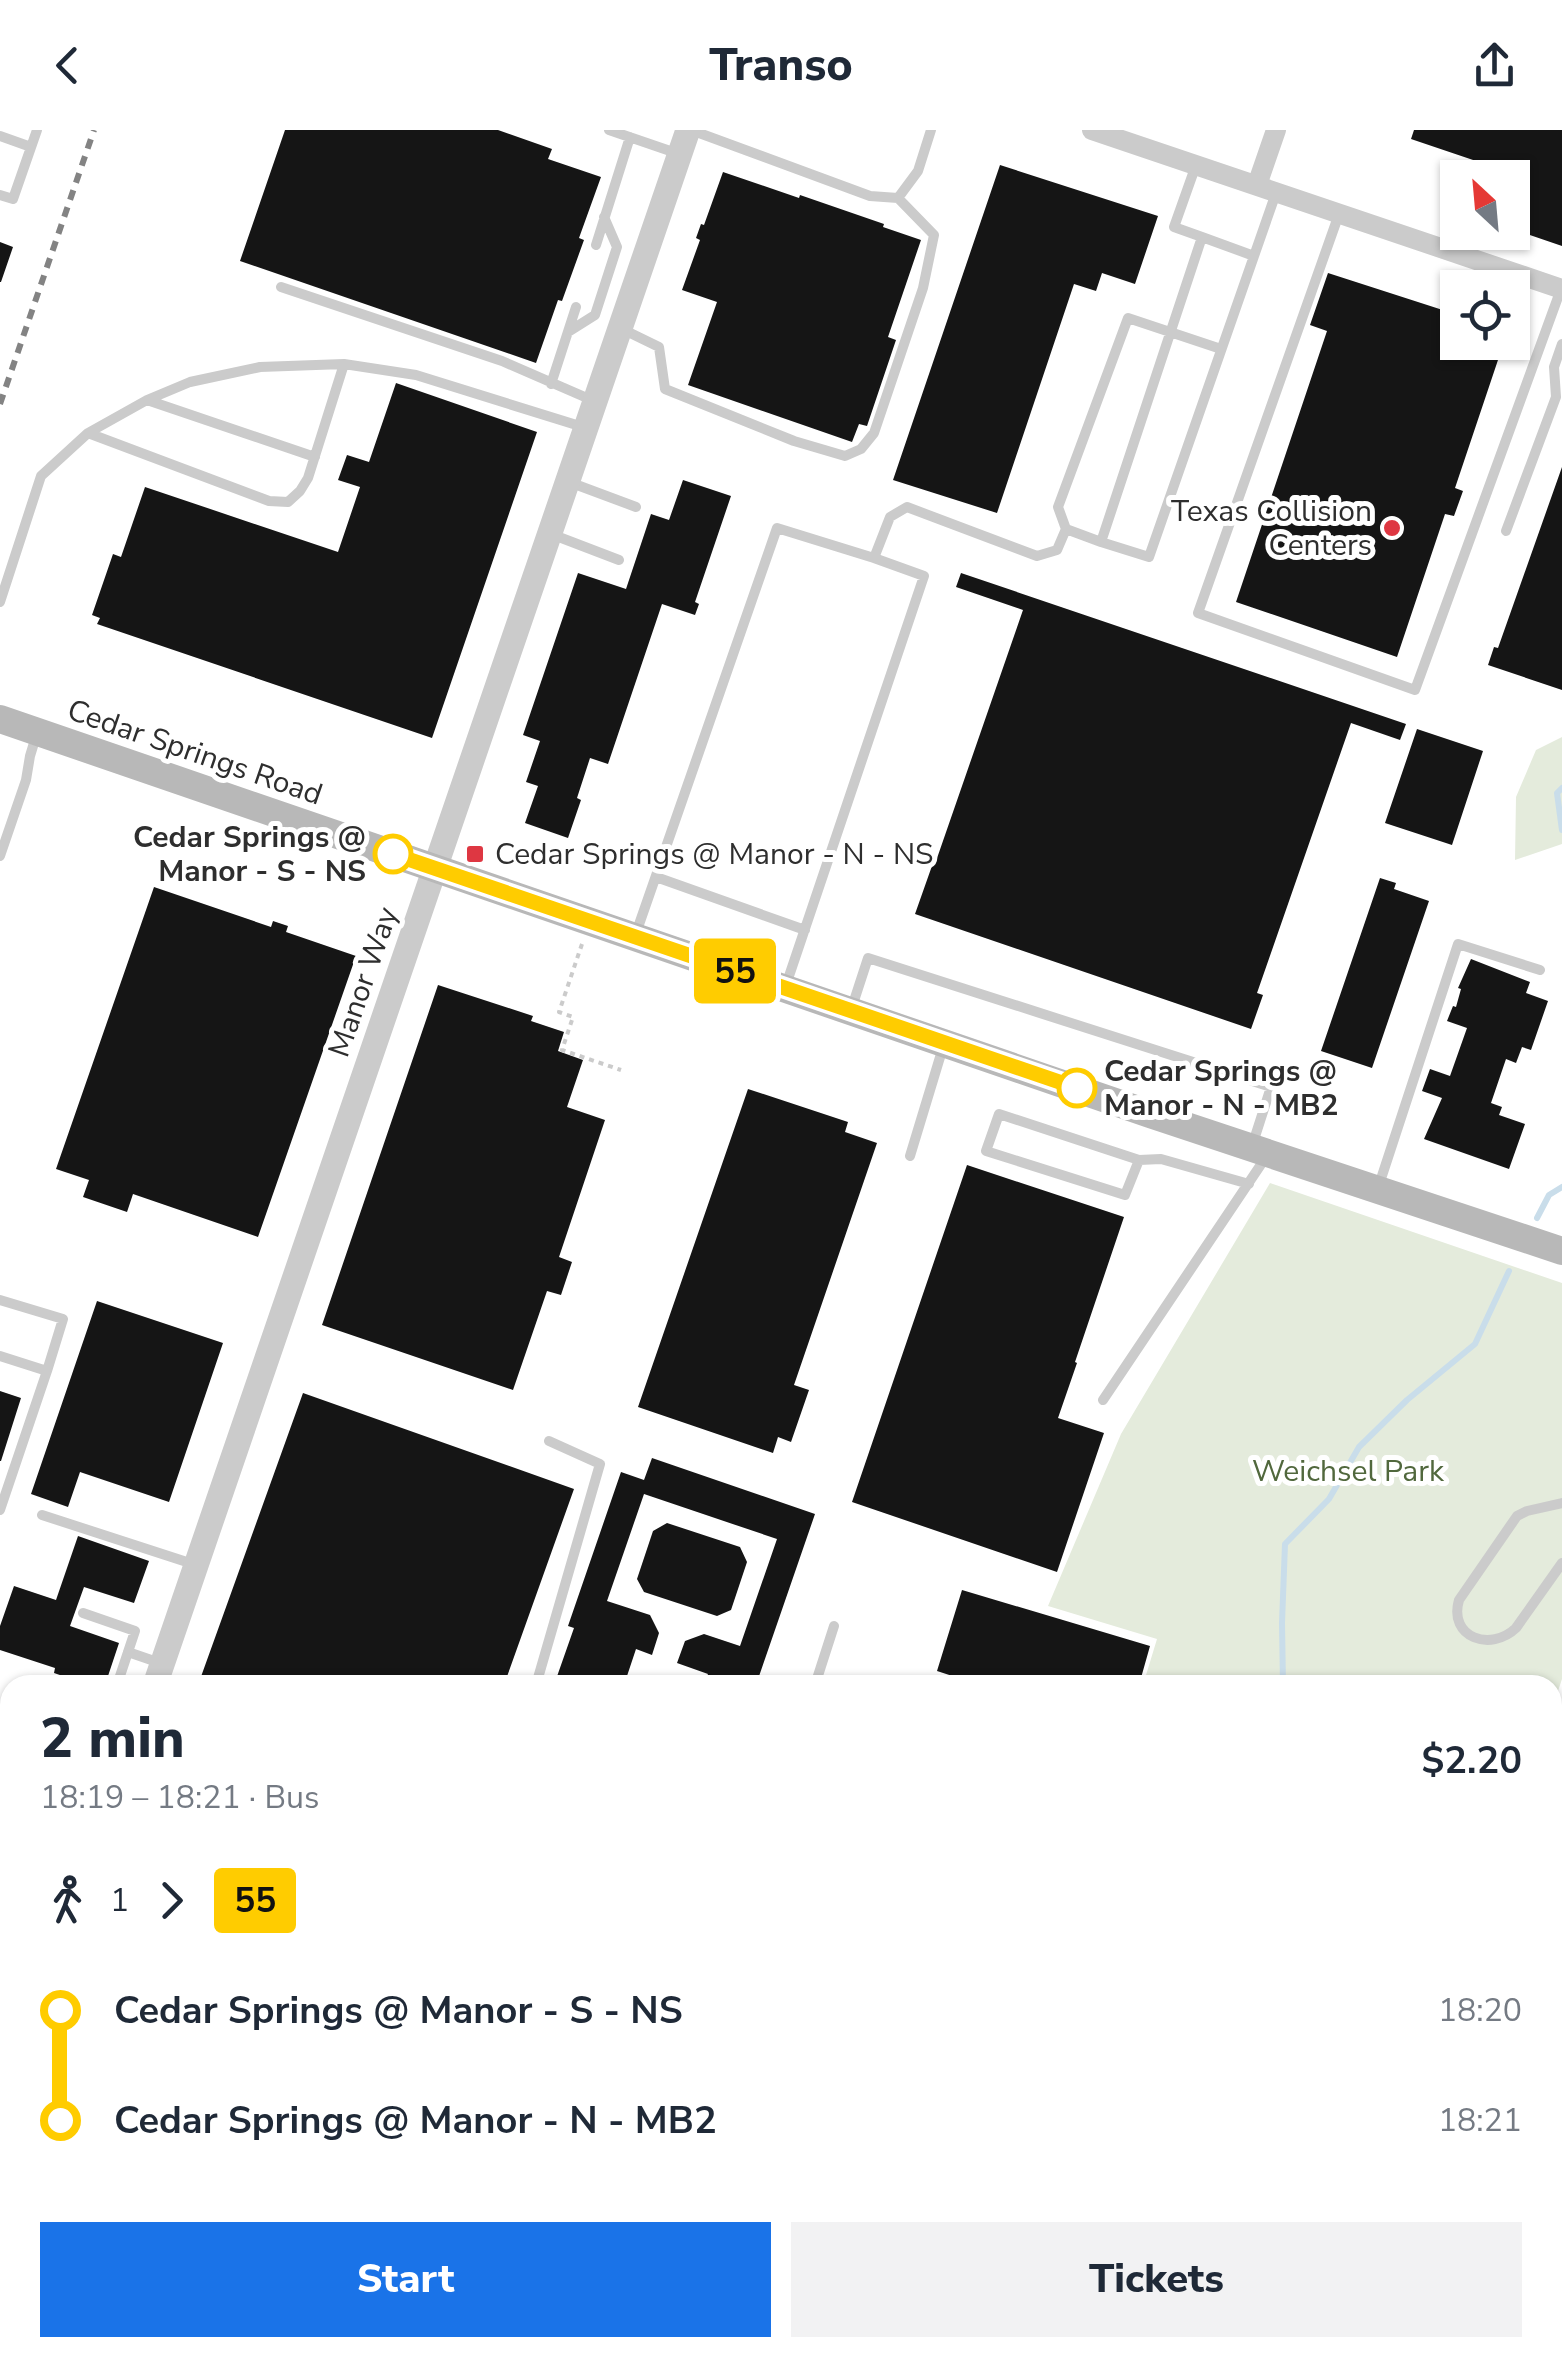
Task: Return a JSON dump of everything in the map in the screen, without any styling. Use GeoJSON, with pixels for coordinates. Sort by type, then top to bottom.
{"type":"FeatureCollection","features":[{"type":"Feature","properties":{"kind":"main road","name":"Cedar Springs Road"},"geometry":{"type":"LineString","coordinates":[[0,719],[1562,1250]]}},
{"type":"Feature","properties":{"kind":"street"},"geometry":{"type":"LineString","coordinates":[[1092,130],[1561,289]]}},
{"type":"Feature","properties":{"kind":"street"},"geometry":{"type":"LineString","coordinates":[[1267,189],[1276,130]]}},
{"type":"Feature","properties":{"kind":"street","name":"Manor Way"},"geometry":{"type":"LineString","coordinates":[[159,1674],[686,138]]}},
{"type":"Feature","properties":{"kind":"lane"},"geometry":{"type":"LineString","coordinates":[[0,196],[13,199],[36,130]]}},
{"type":"Feature","properties":{"kind":"lane"},"geometry":{"type":"LineString","coordinates":[[609,130],[630,137],[686,138],[870,196],[898,198],[934,236],[923,288],[874,433],[861,449],[845,456],[742,422],[665,389],[659,347],[620,329]]}},
{"type":"Feature","properties":{"kind":"lane"},"geometry":{"type":"LineString","coordinates":[[898,198],[918,170],[931,130]]}},
{"type":"Feature","properties":{"kind":"lane"},"geometry":{"type":"LineString","coordinates":[[0,136],[31,147]]}},
{"type":"Feature","properties":{"kind":"lane"},"geometry":{"type":"LineString","coordinates":[[596,245],[630,137]]}},
{"type":"Feature","properties":{"kind":"lane"},"geometry":{"type":"LineString","coordinates":[[1196,165],[1174,228],[1254,256]]}},
{"type":"Feature","properties":{"kind":"lane"},"geometry":{"type":"LineString","coordinates":[[1066,529],[1149,558],[1254,256],[1267,189]]}},
{"type":"Feature","properties":{"kind":"lane"},"geometry":{"type":"LineString","coordinates":[[1339,213],[1198,613],[1416,690],[1561,289]]}},
{"type":"Feature","properties":{"kind":"lane"},"geometry":{"type":"LineString","coordinates":[[568,332],[595,315],[617,247],[604,218]]}},
{"type":"Feature","properties":{"kind":"lane"},"geometry":{"type":"LineString","coordinates":[[1101,542],[1202,237]]}},
{"type":"Feature","properties":{"kind":"lane"},"geometry":{"type":"LineString","coordinates":[[281,287],[502,361],[595,402]]}},
{"type":"Feature","properties":{"kind":"lane"},"geometry":{"type":"LineString","coordinates":[[550,384],[576,307]]}},
{"type":"Feature","properties":{"kind":"lane"},"geometry":{"type":"LineString","coordinates":[[874,558],[890,517],[906,507],[1037,556],[1057,550],[1066,529],[1058,507],[1128,318],[1221,350]]}},
{"type":"Feature","properties":{"kind":"lane"},"geometry":{"type":"LineString","coordinates":[[1506,530],[1556,396],[1554,367],[1562,344]]}},
{"type":"Feature","properties":{"kind":"lane"},"geometry":{"type":"LineString","coordinates":[[88,433],[269,501],[288,502],[300,491],[315,457],[344,364]]}},
{"type":"Feature","properties":{"kind":"lane"},"geometry":{"type":"LineString","coordinates":[[0,602],[40,476],[88,433],[147,400],[190,382],[260,366],[344,364],[416,375],[586,428]]}},
{"type":"Feature","properties":{"kind":"lane"},"geometry":{"type":"LineString","coordinates":[[147,400],[315,457]]}},
{"type":"Feature","properties":{"kind":"lane"},"geometry":{"type":"LineString","coordinates":[[568,481],[636,507]]}},
{"type":"Feature","properties":{"kind":"lane"},"geometry":{"type":"LineString","coordinates":[[635,937],[776,528],[874,558],[924,576],[785,988]]}},
{"type":"Feature","properties":{"kind":"lane"},"geometry":{"type":"LineString","coordinates":[[550,534],[620,560]]}},
{"type":"Feature","properties":{"kind":"lane"},"geometry":{"type":"LineString","coordinates":[[0,856],[26,780],[37,732]]}},
{"type":"Feature","properties":{"kind":"lane"},"geometry":{"type":"LineString","coordinates":[[656,877],[805,930]]}},
{"type":"Feature","properties":{"kind":"lane"},"geometry":{"type":"LineString","coordinates":[[1378,1189],[1458,944],[1540,970]]}},
{"type":"Feature","properties":{"kind":"lane"},"geometry":{"type":"LineString","coordinates":[[850,1011],[868,958],[1271,1086],[1260,1150],[1249,1184],[1103,1400]]}},
{"type":"Feature","properties":{"kind":"lane"},"geometry":{"type":"LineString","coordinates":[[910,1156],[944,1043]]}},
{"type":"Feature","properties":{"kind":"lane"},"geometry":{"type":"LineString","coordinates":[[1139,1160],[1125,1195],[986,1151],[999,1114],[1139,1160],[1161,1159],[1249,1184]]}},
{"type":"Feature","properties":{"kind":"lane"},"geometry":{"type":"LineString","coordinates":[[0,1300],[63,1319],[0,1510]]}},
{"type":"Feature","properties":{"kind":"lane"},"geometry":{"type":"LineString","coordinates":[[0,1356],[47,1371]]}},
{"type":"Feature","properties":{"kind":"lane"},"geometry":{"type":"LineString","coordinates":[[539,1675],[600,1464],[548,1441]]}},
{"type":"Feature","properties":{"kind":"lane"},"geometry":{"type":"LineString","coordinates":[[1562,1503],[1527,1511],[1513,1521],[1459,1600],[1458,1623],[1486,1641],[1508,1636],[1562,1564]]}},
{"type":"Feature","properties":{"kind":"lane"},"geometry":{"type":"LineString","coordinates":[[42,1515],[197,1565]]}},
{"type":"Feature","properties":{"kind":"lane"},"geometry":{"type":"LineString","coordinates":[[83,1613],[135,1632],[120,1675]]}},
{"type":"Feature","properties":{"kind":"lane"},"geometry":{"type":"LineString","coordinates":[[818,1675],[834,1626]]}},
{"type":"Feature","properties":{"kind":"lane"},"geometry":{"type":"LineString","coordinates":[[128,1652],[159,1674]]}},
{"type":"Feature","properties":{"kind":"path"},"geometry":{"type":"LineString","coordinates":[[582,942],[559,1012],[573,1017],[562,1050],[622,1070]]}},
{"type":"Feature","properties":{"kind":"green space"},"geometry":{"type":"Polygon","coordinates":[[[1562,737],[1562,844],[1515,860],[1516,797],[1536,750],[1562,737]]]}},
{"type":"Feature","properties":{"kind":"green space","name":"Weichsel Park"},"geometry":{"type":"Polygon","coordinates":[[[1270,1183],[1562,1283],[1562,1675],[1146,1675],[1157,1639],[1048,1606],[1121,1434],[1270,1183]]]}},
{"type":"Feature","properties":{"kind":"building"},"geometry":{"type":"Polygon","coordinates":[[[285,130],[498,130],[552,149],[548,159],[601,177],[579,238],[584,240],[536,363],[240,261],[285,130]]]}},
{"type":"Feature","properties":{"kind":"building"},"geometry":{"type":"Polygon","coordinates":[[[1414,130],[1562,130],[1562,246],[1530,235],[1530,160],[1473,160],[1411,139],[1414,130]]]}},
{"type":"Feature","properties":{"kind":"building"},"geometry":{"type":"Polygon","coordinates":[[[1000,165],[1158,216],[1135,284],[1102,273],[1096,291],[1074,284],[997,513],[893,480],[1000,165]]]}},
{"type":"Feature","properties":{"kind":"building"},"geometry":{"type":"Polygon","coordinates":[[[723,172],[799,198],[800,195],[921,240],[888,337],[896,340],[867,426],[859,424],[852,442],[688,385],[717,302],[682,290],[700,240],[696,238],[723,172]]]}},
{"type":"Feature","properties":{"kind":"building"},"geometry":{"type":"Polygon","coordinates":[[[0,242],[13,247],[1,282],[0,282],[0,242]]]}},
{"type":"Feature","properties":{"kind":"building"},"geometry":{"type":"Polygon","coordinates":[[[1328,273],[1440,309],[1440,360],[1498,360],[1455,488],[1463,491],[1454,516],[1445,514],[1397,657],[1236,602],[1327,331],[1310,325],[1328,273]]]}},
{"type":"Feature","properties":{"kind":"building"},"geometry":{"type":"Polygon","coordinates":[[[396,383],[537,432],[432,738],[97,624],[100,618],[92,615],[113,554],[121,557],[145,487],[338,552],[360,487],[338,480],[347,455],[369,462],[396,383]]]}},
{"type":"Feature","properties":{"kind":"building"},"geometry":{"type":"Polygon","coordinates":[[[1562,467],[1562,690],[1488,665],[1494,647],[1498,648],[1562,467]]]}},
{"type":"Feature","properties":{"kind":"building"},"geometry":{"type":"Polygon","coordinates":[[[683,480],[731,496],[695,602],[699,604],[695,615],[662,604],[608,764],[590,758],[568,838],[525,823],[538,786],[526,782],[540,741],[523,735],[578,573],[626,589],[651,514],[669,520],[683,480]]]}},
{"type":"Feature","properties":{"kind":"building"},"geometry":{"type":"Polygon","coordinates":[[[961,573],[1406,724],[1400,740],[1351,723],[1257,993],[1263,995],[1251,1029],[915,914],[1023,610],[956,587],[961,573]]]}},
{"type":"Feature","properties":{"kind":"building"},"geometry":{"type":"Polygon","coordinates":[[[1417,729],[1483,751],[1452,845],[1385,823],[1417,729]]]}},
{"type":"Feature","properties":{"kind":"building"},"geometry":{"type":"Polygon","coordinates":[[[1380,878],[1396,883],[1394,889],[1429,901],[1372,1068],[1321,1051],[1380,878]]]}},
{"type":"Feature","properties":{"kind":"building"},"geometry":{"type":"Polygon","coordinates":[[[154,887],[271,927],[273,921],[288,926],[286,932],[356,956],[258,1237],[133,1194],[127,1212],[83,1197],[89,1180],[56,1169],[154,887]]]}},
{"type":"Feature","properties":{"kind":"building"},"geometry":{"type":"Polygon","coordinates":[[[1471,959],[1530,982],[1526,993],[1548,1001],[1531,1050],[1522,1047],[1516,1063],[1506,1059],[1491,1103],[1502,1107],[1499,1115],[1525,1124],[1509,1169],[1424,1139],[1442,1098],[1422,1091],[1430,1069],[1450,1076],[1467,1028],[1447,1021],[1453,1006],[1456,1007],[1461,989],[1458,988],[1471,959]]]}},
{"type":"Feature","properties":{"kind":"building"},"geometry":{"type":"Polygon","coordinates":[[[438,985],[533,1016],[531,1021],[564,1032],[558,1051],[583,1060],[567,1107],[605,1120],[559,1257],[572,1262],[561,1295],[547,1291],[513,1390],[322,1325],[438,985]]]}},
{"type":"Feature","properties":{"kind":"building"},"geometry":{"type":"Polygon","coordinates":[[[748,1089],[848,1122],[845,1132],[877,1143],[794,1385],[809,1390],[791,1442],[778,1437],[773,1453],[638,1407],[748,1089]]]}},
{"type":"Feature","properties":{"kind":"building"},"geometry":{"type":"Polygon","coordinates":[[[967,1165],[1124,1217],[1058,1418],[1104,1433],[1057,1572],[852,1502],[967,1165]]]}},
{"type":"Feature","properties":{"kind":"building"},"geometry":{"type":"Polygon","coordinates":[[[97,1301],[223,1343],[169,1502],[80,1472],[68,1507],[31,1494],[97,1301]]]}},
{"type":"Feature","properties":{"kind":"building"},"geometry":{"type":"Polygon","coordinates":[[[0,1391],[21,1398],[1,1461],[0,1461],[0,1391]]]}},
{"type":"Feature","properties":{"kind":"building"},"geometry":{"type":"Polygon","coordinates":[[[303,1393],[574,1489],[508,1675],[202,1675],[303,1393]]]}},
{"type":"Feature","properties":{"kind":"building"},"geometry":{"type":"Polygon","coordinates":[[[652,1458],[815,1514],[759,1675],[708,1675],[677,1663],[685,1641],[704,1634],[740,1646],[777,1539],[644,1494],[607,1601],[650,1615],[659,1633],[652,1655],[636,1649],[627,1675],[558,1675],[574,1628],[568,1626],[621,1472],[644,1480],[652,1458]]]}},
{"type":"Feature","properties":{"kind":"building"},"geometry":{"type":"Polygon","coordinates":[[[667,1523],[740,1547],[747,1562],[731,1610],[717,1616],[644,1592],[637,1579],[653,1531],[667,1523]]]}},
{"type":"Feature","properties":{"kind":"building"},"geometry":{"type":"Polygon","coordinates":[[[78,1536],[149,1561],[134,1603],[84,1587],[70,1626],[119,1643],[108,1675],[60,1675],[54,1673],[55,1668],[0,1650],[0,1626],[14,1586],[56,1600],[78,1536]]]}},
{"type":"Feature","properties":{"kind":"building"},"geometry":{"type":"Polygon","coordinates":[[[962,1590],[1150,1646],[1142,1675],[949,1675],[937,1671],[962,1590]]]}},
{"type":"Feature","properties":{"kind":"waterway"},"geometry":{"type":"LineString","coordinates":[[1562,788],[1557,793],[1562,830]]}},
{"type":"Feature","properties":{"kind":"waterway"},"geometry":{"type":"LineString","coordinates":[[1537,1218],[1549,1195],[1562,1187]]}},
{"type":"Feature","properties":{"kind":"waterway"},"geometry":{"type":"LineString","coordinates":[[1283,1675],[1285,1544],[1329,1499],[1359,1447],[1407,1400],[1475,1344],[1509,1271]]}},
{"type":"Feature","properties":{"kind":"railway"},"geometry":{"type":"LineString","coordinates":[[0,404],[94,130]]}},
{"type":"Feature","properties":{"kind":"bus line","name":"55"},"geometry":{"type":"LineString","coordinates":[[393,854],[1077,1088]]}},
{"type":"Feature","properties":{"kind":"place","name":"Texas Collision Centers"},"geometry":{"type":"Point","coordinates":[1392,528]}},
{"type":"Feature","properties":{"kind":"place","name":"Cedar Springs @ Manor - S - NS"},"geometry":{"type":"Point","coordinates":[393,854]}},
{"type":"Feature","properties":{"kind":"place","name":"Cedar Springs @ Manor - N - NS"},"geometry":{"type":"Point","coordinates":[475,854]}},
{"type":"Feature","properties":{"kind":"place","name":"Cedar Springs @ Manor - N - MB2"},"geometry":{"type":"Point","coordinates":[1077,1088]}}]}
